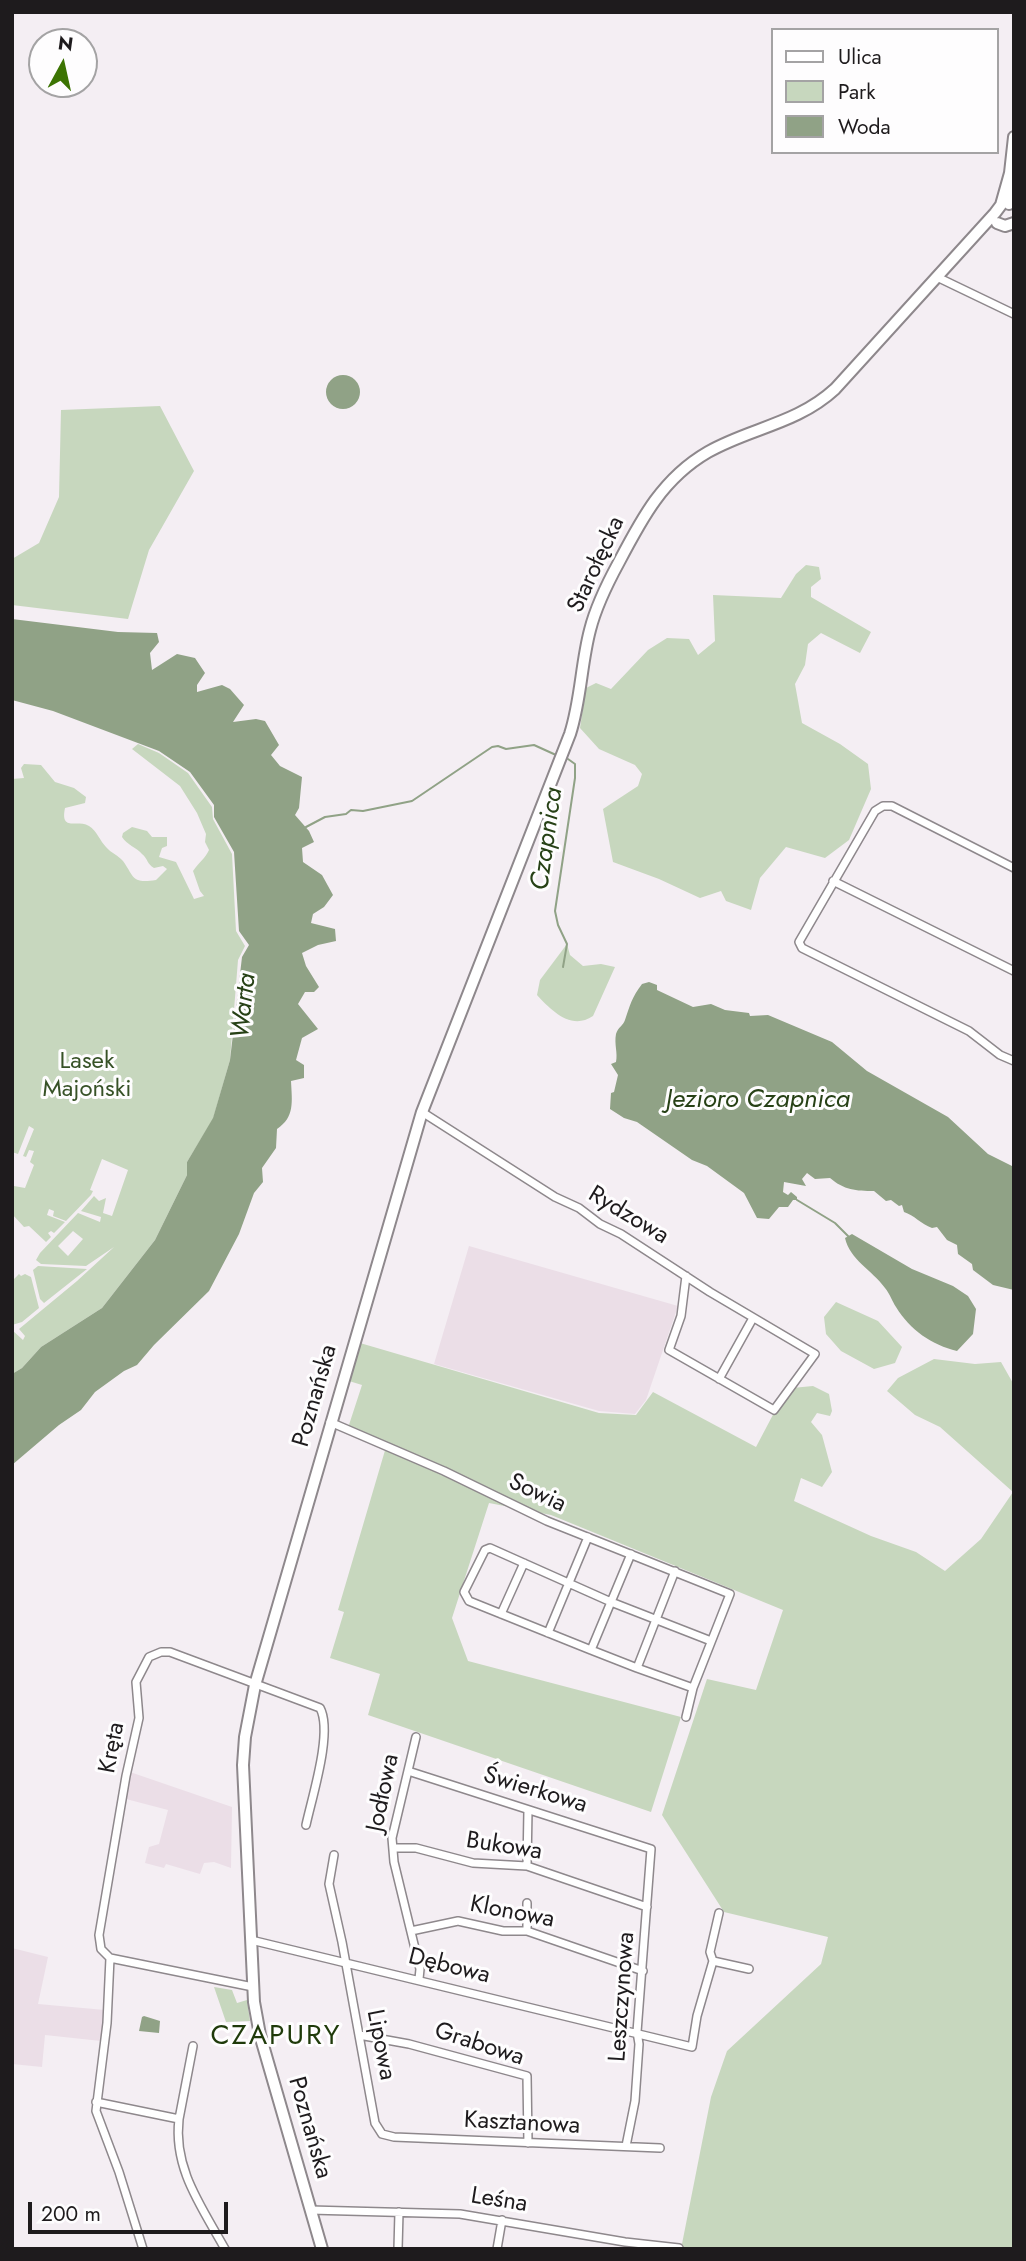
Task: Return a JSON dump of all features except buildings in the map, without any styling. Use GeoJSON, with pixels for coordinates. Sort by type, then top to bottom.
{"type":"FeatureCollection","features":[{"type":"Feature","properties":{"kind":"street","name":"Starołęcka"},"geometry":{"type":"LineString","coordinates":[[421,1116],[570,734],[579,701],[587,642],[597,607],[648,509],[676,475],[700,457],[720,446],[788,420],[829,394],[969,243],[1007,216],[1014,137]]}},
{"type":"Feature","properties":{"kind":"street"},"geometry":{"type":"LineString","coordinates":[[937,277],[1014,314]]}},
{"type":"Feature","properties":{"kind":"street"},"geometry":{"type":"LineString","coordinates":[[1014,868],[892,806],[883,806],[875,811],[801,934],[799,942],[802,948],[969,1031],[1000,1055],[1014,1061]]}},
{"type":"Feature","properties":{"kind":"street"},"geometry":{"type":"LineString","coordinates":[[833,881],[1014,971]]}},
{"type":"Feature","properties":{"kind":"street","name":"Rydzowa"},"geometry":{"type":"LineString","coordinates":[[421,1116],[621,1234],[751,1321],[815,1354],[774,1410],[719,1379]]}},
{"type":"Feature","properties":{"kind":"street","name":"Poznańska"},"geometry":{"type":"LineString","coordinates":[[322,2249],[260,2035],[253,1987],[243,1765],[245,1737],[255,1685],[421,1116]]}},
{"type":"Feature","properties":{"kind":"street"},"geometry":{"type":"LineString","coordinates":[[686,1276],[681,1316],[669,1350],[719,1379],[751,1321]]}},
{"type":"Feature","properties":{"kind":"street","name":"Sowia"},"geometry":{"type":"LineString","coordinates":[[330,1422],[444,1471],[547,1521],[730,1594],[711,1641]]}},
{"type":"Feature","properties":{"kind":"street"},"geometry":{"type":"LineString","coordinates":[[548,1633],[588,1537]]}},
{"type":"Feature","properties":{"kind":"street"},"geometry":{"type":"LineString","coordinates":[[686,1717],[692,1688],[711,1641],[611,1602],[490,1548],[485,1550],[464,1592],[469,1601],[692,1688]]}},
{"type":"Feature","properties":{"kind":"street"},"geometry":{"type":"LineString","coordinates":[[591,1650],[631,1554]]}},
{"type":"Feature","properties":{"kind":"street"},"geometry":{"type":"LineString","coordinates":[[501,1614],[524,1563]]}},
{"type":"Feature","properties":{"kind":"street"},"geometry":{"type":"LineString","coordinates":[[637,1668],[675,1571]]}},
{"type":"Feature","properties":{"kind":"street","name":"Kręta"},"geometry":{"type":"LineString","coordinates":[[96,2102],[107,2023],[110,1958],[101,1950],[99,1935],[126,1776],[139,1718],[136,1686],[140,1671],[149,1657],[166,1651],[255,1685]]}},
{"type":"Feature","properties":{"kind":"street"},"geometry":{"type":"LineString","coordinates":[[255,1685],[314,1705],[323,1712],[324,1742],[306,1825]]}},
{"type":"Feature","properties":{"kind":"street","name":"Jodłowa"},"geometry":{"type":"LineString","coordinates":[[416,1737],[392,1838],[420,1969],[419,1979]]}},
{"type":"Feature","properties":{"kind":"street","name":"Świerkowa"},"geometry":{"type":"LineString","coordinates":[[408,1771],[651,1849]]}},
{"type":"Feature","properties":{"kind":"street"},"geometry":{"type":"LineString","coordinates":[[527,1866],[528,1810]]}},
{"type":"Feature","properties":{"kind":"street","name":"Bukowa"},"geometry":{"type":"LineString","coordinates":[[393,1849],[416,1848],[473,1863],[527,1866],[648,1907]]}},
{"type":"Feature","properties":{"kind":"street","name":"Leszczynowa"},"geometry":{"type":"LineString","coordinates":[[626,2146],[635,2101],[639,2044],[637,2032],[651,1849]]}},
{"type":"Feature","properties":{"kind":"street","name":"Lipowa"},"geometry":{"type":"LineString","coordinates":[[334,1854],[329,1884],[375,2123],[382,2134]]}},
{"type":"Feature","properties":{"kind":"street"},"geometry":{"type":"LineString","coordinates":[[527,1903],[527,1931]]}},
{"type":"Feature","properties":{"kind":"street"},"geometry":{"type":"LineString","coordinates":[[719,1913],[710,1952],[713,1961],[749,1969]]}},
{"type":"Feature","properties":{"kind":"street","name":"Klonowa"},"geometry":{"type":"LineString","coordinates":[[411,1931],[453,1921],[503,1931],[527,1931],[643,1971]]}},
{"type":"Feature","properties":{"kind":"street","name":"Dębowa"},"geometry":{"type":"LineString","coordinates":[[251,1940],[692,2047],[697,2015],[713,1961]]}},
{"type":"Feature","properties":{"kind":"street"},"geometry":{"type":"LineString","coordinates":[[110,1958],[253,1987]]}},
{"type":"Feature","properties":{"kind":"street","name":"Grabowa"},"geometry":{"type":"LineString","coordinates":[[359,2035],[410,2044],[527,2076],[528,2143]]}},
{"type":"Feature","properties":{"kind":"street"},"geometry":{"type":"LineString","coordinates":[[193,2046],[179,2119],[178,2142],[182,2168],[225,2249]]}},
{"type":"Feature","properties":{"kind":"street"},"geometry":{"type":"LineString","coordinates":[[143,2249],[119,2172],[99,2120],[96,2102],[179,2119]]}},
{"type":"Feature","properties":{"kind":"street","name":"Kasztanowa"},"geometry":{"type":"LineString","coordinates":[[382,2134],[394,2137],[660,2148]]}},
{"type":"Feature","properties":{"kind":"street","name":"Leśna"},"geometry":{"type":"LineString","coordinates":[[310,2210],[460,2214],[625,2242],[679,2248]]}},
{"type":"Feature","properties":{"kind":"street"},"geometry":{"type":"LineString","coordinates":[[398,2249],[399,2212]]}},
{"type":"Feature","properties":{"kind":"street"},"geometry":{"type":"LineString","coordinates":[[497,2249],[502,2220]]}},
{"type":"Feature","properties":{"kind":"shaded area"},"geometry":{"type":"Polygon","coordinates":[[[469,1246],[678,1306],[646,1400],[635,1414],[599,1411],[434,1364],[469,1246]]]}},
{"type":"Feature","properties":{"kind":"shaded area"},"geometry":{"type":"Polygon","coordinates":[[[130,1772],[232,1807],[231,1868],[214,1862],[204,1863],[200,1874],[166,1864],[164,1868],[145,1863],[149,1847],[159,1844],[168,1810],[126,1799],[130,1772]]]}},
{"type":"Feature","properties":{"kind":"shaded area"},"geometry":{"type":"Polygon","coordinates":[[[12,1948],[48,1957],[38,2004],[105,2010],[101,2041],[45,2035],[42,2067],[12,2064],[12,1948]]]}},
{"type":"Feature","properties":{"kind":"green space"},"geometry":{"type":"Polygon","coordinates":[[[160,406],[194,471],[149,550],[128,619],[12,605],[12,559],[39,543],[59,497],[61,410],[160,406]]]}},
{"type":"Feature","properties":{"kind":"green space"},"geometry":{"type":"Polygon","coordinates":[[[806,565],[819,567],[821,579],[811,587],[811,597],[871,632],[860,653],[821,633],[808,644],[805,665],[795,684],[802,723],[840,744],[868,764],[871,789],[849,840],[825,858],[786,847],[760,878],[751,910],[726,901],[721,891],[700,898],[613,862],[603,809],[638,786],[642,774],[635,765],[599,749],[580,728],[586,688],[596,683],[611,689],[648,650],[667,638],[689,639],[698,655],[715,641],[713,595],[781,598],[796,574],[806,565]]]}},
{"type":"Feature","properties":{"kind":"green space","name":"Lasek Majoński"},"geometry":{"type":"Polygon","coordinates":[[[138,744],[159,753],[188,773],[212,807],[213,819],[232,854],[236,931],[245,946],[238,960],[230,1060],[213,1119],[187,1162],[187,1175],[155,1240],[102,1308],[41,1347],[22,1368],[12,1374],[12,1330],[23,1340],[25,1336],[19,1329],[114,1247],[86,1266],[41,1264],[36,1260],[78,1213],[100,1222],[101,1217],[81,1211],[94,1196],[99,1201],[106,1198],[103,1213],[112,1216],[128,1170],[102,1159],[90,1190],[93,1191],[91,1195],[66,1221],[53,1216],[54,1211],[49,1209],[47,1215],[65,1222],[54,1233],[48,1233],[51,1237],[46,1242],[29,1226],[24,1227],[12,1214],[14,1186],[25,1188],[34,1165],[30,1162],[34,1151],[29,1150],[26,1157],[23,1156],[34,1129],[29,1126],[18,1154],[12,1152],[12,779],[24,778],[21,768],[24,764],[41,765],[55,782],[74,788],[86,797],[85,803],[65,808],[65,820],[92,828],[137,880],[156,880],[167,869],[163,866],[154,868],[140,852],[124,840],[123,833],[132,827],[147,831],[152,837],[167,837],[167,846],[162,848],[159,857],[176,862],[194,899],[204,896],[193,871],[209,850],[197,813],[180,786],[132,749],[138,744]],[[73,1231],[58,1246],[68,1256],[83,1239],[73,1231]]]}},
{"type":"Feature","properties":{"kind":"green space"},"geometry":{"type":"Polygon","coordinates":[[[567,944],[570,955],[583,966],[601,964],[615,967],[593,1016],[585,1020],[562,1017],[537,995],[540,980],[567,944]]]}},
{"type":"Feature","properties":{"kind":"green space"},"geometry":{"type":"Polygon","coordinates":[[[38,1266],[87,1269],[44,1303],[40,1299],[33,1270],[38,1266]]]}},
{"type":"Feature","properties":{"kind":"green space"},"geometry":{"type":"Polygon","coordinates":[[[19,1274],[31,1277],[39,1308],[22,1322],[12,1325],[12,1281],[19,1274]]]}},
{"type":"Feature","properties":{"kind":"green space"},"geometry":{"type":"Polygon","coordinates":[[[836,1302],[878,1321],[902,1347],[895,1363],[874,1369],[841,1351],[826,1334],[824,1317],[836,1302]]]}},
{"type":"Feature","properties":{"kind":"green space"},"geometry":{"type":"Polygon","coordinates":[[[360,1343],[599,1413],[636,1415],[653,1392],[756,1447],[776,1409],[792,1388],[813,1386],[829,1394],[832,1411],[830,1416],[817,1413],[811,1422],[822,1435],[832,1472],[822,1487],[801,1478],[794,1501],[871,1536],[916,1552],[945,1571],[981,1539],[1013,1492],[940,1427],[915,1415],[887,1391],[898,1378],[934,1359],[975,1364],[1001,1362],[1014,1385],[1014,2249],[681,2249],[711,2097],[727,2051],[821,1964],[828,1937],[724,1912],[662,1815],[707,1679],[756,1690],[783,1610],[551,1515],[489,1503],[452,1618],[468,1661],[681,1717],[651,1812],[368,1715],[380,1674],[330,1658],[344,1612],[338,1610],[386,1447],[347,1431],[362,1385],[349,1381],[360,1343]]]}},
{"type":"Feature","properties":{"kind":"green space"},"geometry":{"type":"Polygon","coordinates":[[[214,1987],[232,1990],[237,2003],[247,2000],[250,2021],[226,2022],[214,1987]]]}},
{"type":"Feature","properties":{"kind":"water"},"geometry":{"type":"Polygon","coordinates":[[[343,375],[355,380],[360,392],[355,404],[343,409],[331,404],[326,392],[331,380],[343,375]]]}},
{"type":"Feature","properties":{"kind":"water","name":"Warta"},"geometry":{"type":"Polygon","coordinates":[[[12,619],[118,632],[157,633],[159,642],[150,653],[152,670],[177,654],[195,658],[205,673],[197,685],[197,692],[222,685],[230,689],[244,705],[233,722],[256,719],[265,721],[279,745],[271,755],[280,766],[302,777],[299,808],[295,815],[309,831],[314,842],[302,848],[303,862],[322,875],[333,895],[324,907],[313,914],[311,923],[335,929],[336,941],[318,945],[302,953],[306,966],[319,987],[314,992],[305,992],[298,1004],[318,1029],[302,1038],[296,1060],[304,1065],[304,1078],[291,1081],[290,1114],[277,1129],[276,1148],[262,1168],[263,1182],[254,1193],[239,1234],[209,1291],[137,1365],[95,1392],[81,1410],[12,1465],[12,1374],[22,1368],[41,1347],[102,1308],[155,1240],[187,1175],[187,1162],[213,1118],[230,1060],[242,957],[249,945],[239,931],[234,852],[214,817],[214,805],[190,772],[159,751],[53,711],[12,700],[12,619]]]}},
{"type":"Feature","properties":{"kind":"water","name":"Jezioro Czapnica"},"geometry":{"type":"Polygon","coordinates":[[[649,982],[657,985],[657,990],[693,1007],[711,1004],[725,1010],[749,1013],[750,1016],[768,1015],[832,1042],[867,1071],[948,1117],[988,1154],[1014,1167],[1014,1290],[993,1285],[973,1270],[972,1264],[958,1254],[957,1245],[947,1240],[937,1227],[932,1228],[904,1212],[902,1205],[899,1206],[891,1200],[886,1201],[874,1191],[845,1187],[830,1178],[815,1179],[807,1173],[802,1179],[806,1186],[784,1182],[783,1192],[788,1195],[791,1192],[797,1200],[793,1200],[788,1207],[779,1207],[769,1219],[757,1218],[744,1193],[637,1122],[610,1109],[611,1093],[614,1092],[618,1075],[611,1064],[616,1062],[616,1034],[636,993],[642,984],[649,982]]]}},
{"type":"Feature","properties":{"kind":"water"},"geometry":{"type":"Polygon","coordinates":[[[852,1234],[912,1269],[953,1286],[968,1296],[976,1309],[973,1334],[957,1351],[930,1341],[908,1323],[885,1288],[852,1253],[845,1238],[852,1234]]]}},
{"type":"Feature","properties":{"kind":"water"},"geometry":{"type":"Polygon","coordinates":[[[144,2016],[160,2021],[159,2033],[139,2031],[144,2016]]]}},
{"type":"Feature","properties":{"kind":"waterway","name":"Czapnica"},"geometry":{"type":"LineString","coordinates":[[306,827],[325,817],[346,814],[351,810],[363,811],[412,801],[492,747],[506,749],[534,745],[556,755]]}},
{"type":"Feature","properties":{"kind":"waterway","name":"Czapnica"},"geometry":{"type":"LineString","coordinates":[[563,967],[567,944],[555,911],[575,778],[575,764],[568,759]]}},
{"type":"Feature","properties":{"kind":"waterway"},"geometry":{"type":"LineString","coordinates":[[797,1200],[835,1223],[848,1236]]}},
{"type":"Feature","properties":{"kind":"district","name":"CZAPURY"},"geometry":{"type":"Point","coordinates":[276,2037]}}]}
